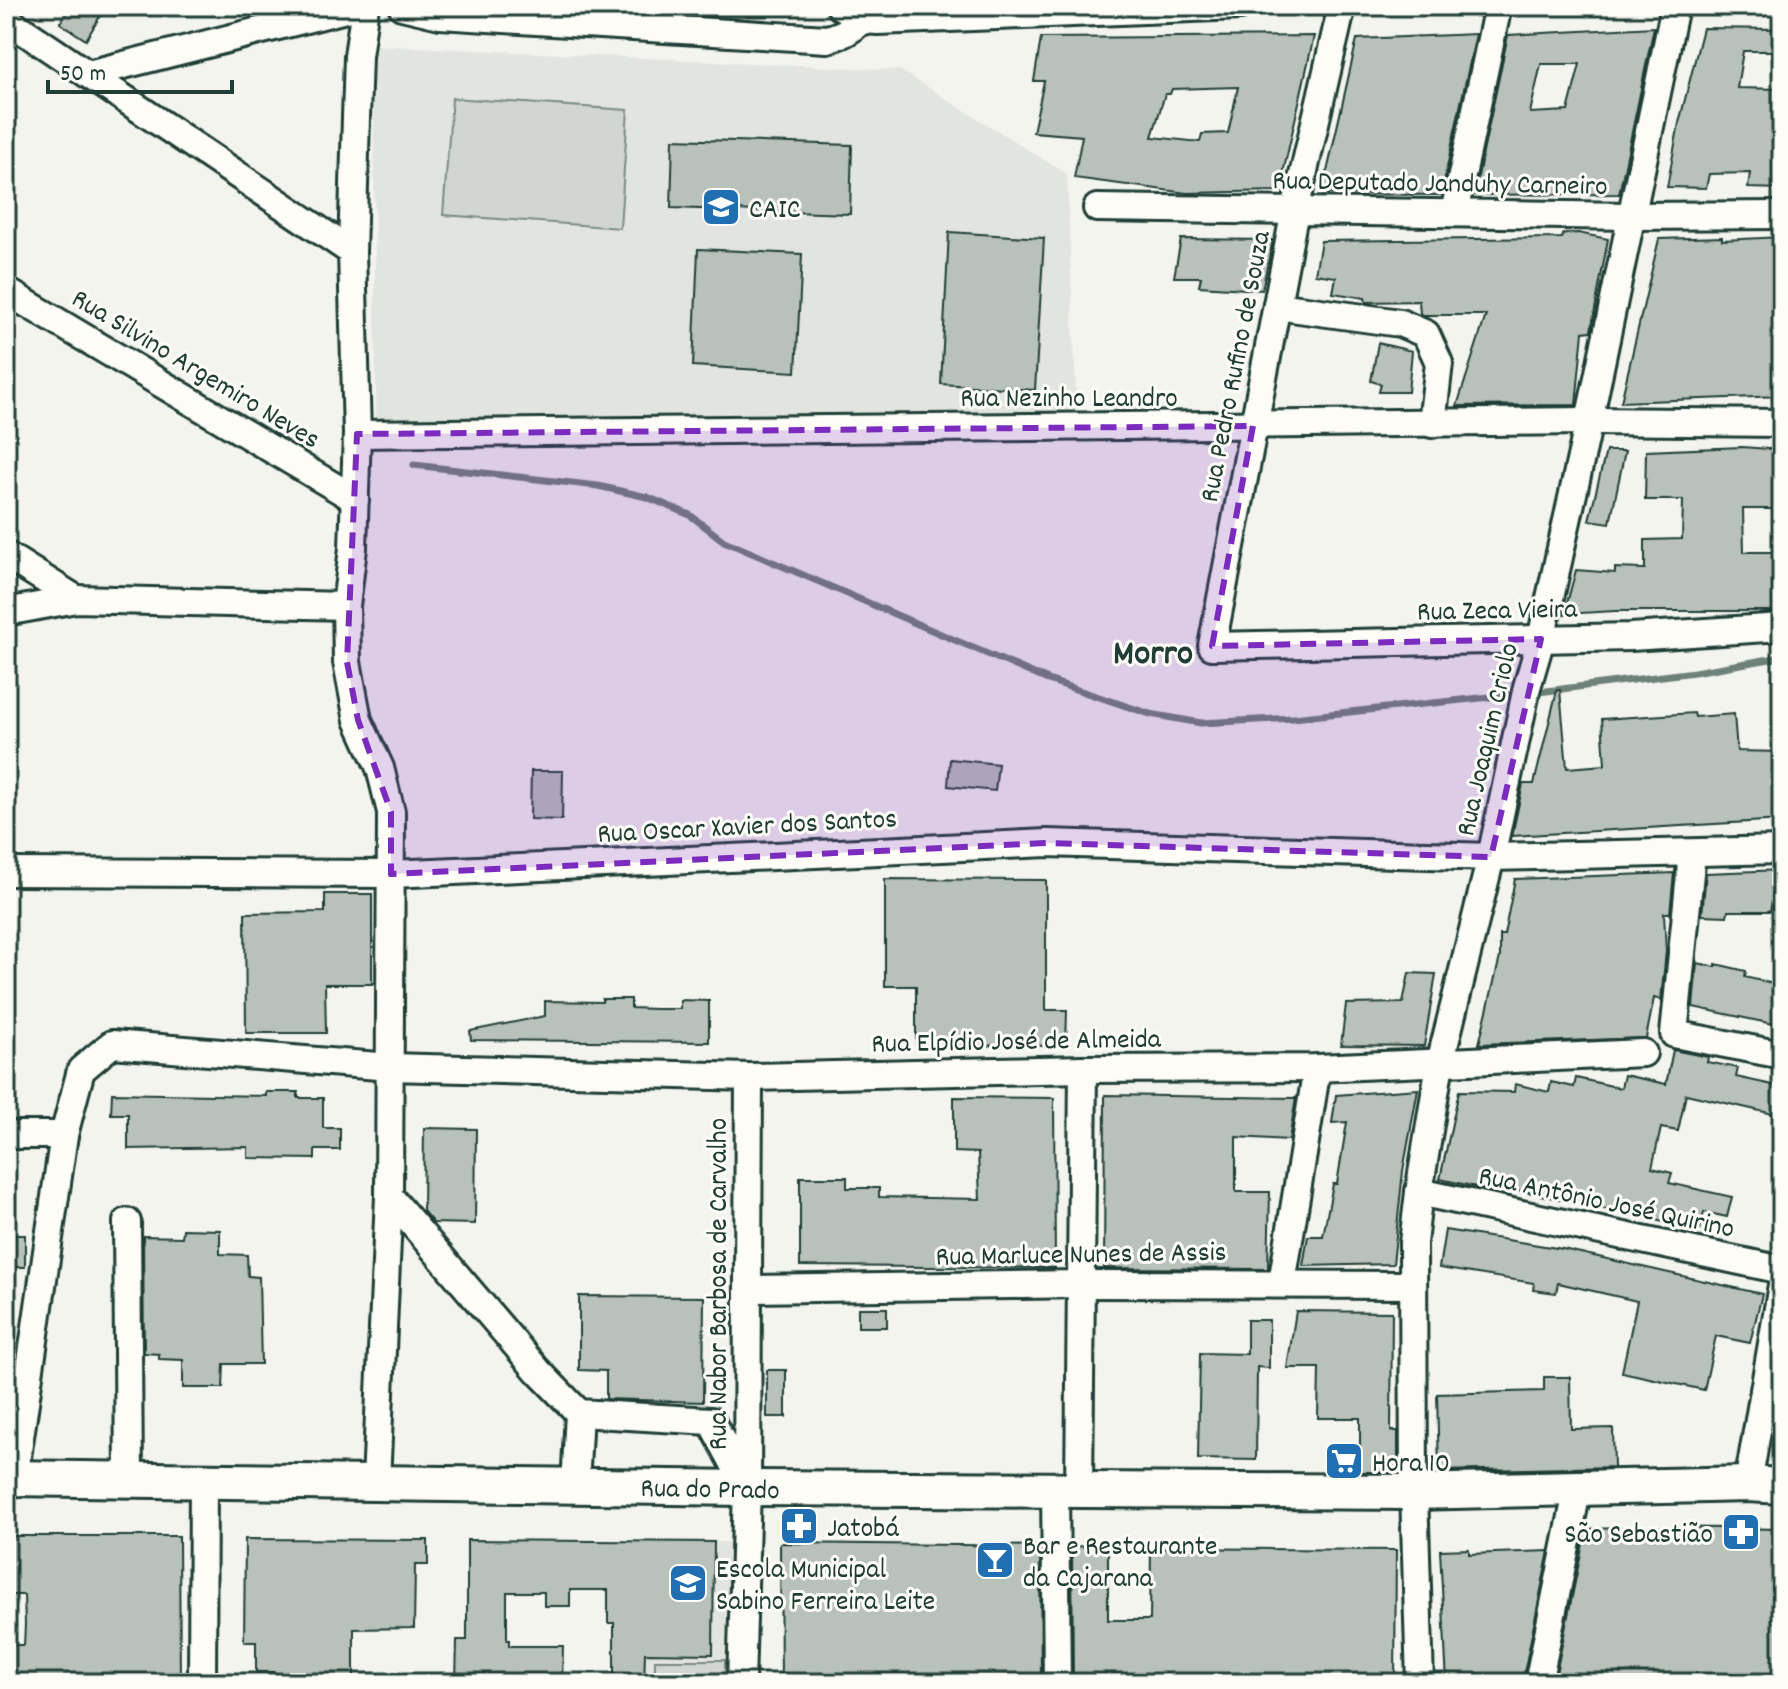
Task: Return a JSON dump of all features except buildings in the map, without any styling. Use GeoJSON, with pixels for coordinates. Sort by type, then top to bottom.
{"type":"FeatureCollection","features":[{"type":"Feature","properties":{"kind":"main road","name":"Rua do Prado"},"geometry":{"type":"LineString","coordinates":[[9,1477],[747,1488],[1414,1492],[1748,1484],[1782,1486]]}},
{"type":"Feature","properties":{"kind":"street"},"geometry":{"type":"LineString","coordinates":[[88,74],[358,6]]}},
{"type":"Feature","properties":{"kind":"street"},"geometry":{"type":"LineString","coordinates":[[365,6],[358,56],[352,252],[357,434],[355,499],[346,606],[347,662],[358,720],[380,768],[391,812],[389,1196],[376,1482]]}},
{"type":"Feature","properties":{"kind":"street"},"geometry":{"type":"LineString","coordinates":[[840,6],[867,13],[878,21],[1240,6]]}},
{"type":"Feature","properties":{"kind":"street","name":"Rua Pedro Rufino de Souza"},"geometry":{"type":"LineString","coordinates":[[1212,646],[1295,210],[1342,6]]}},
{"type":"Feature","properties":{"kind":"street"},"geometry":{"type":"LineString","coordinates":[[1454,213],[1498,6]]}},
{"type":"Feature","properties":{"kind":"street","name":"Rua Joaquim Criolo"},"geometry":{"type":"LineString","coordinates":[[1420,1683],[1414,1492],[1413,1285],[1413,1243],[1419,1192],[1440,1063],[1491,857],[1527,687],[1541,639],[1675,6]]}},
{"type":"Feature","properties":{"kind":"street"},"geometry":{"type":"LineString","coordinates":[[404,7],[440,15],[827,39],[846,34],[867,13]]}},
{"type":"Feature","properties":{"kind":"street"},"geometry":{"type":"LineString","coordinates":[[6,19],[352,252]]}},
{"type":"Feature","properties":{"kind":"street","name":"Rua Deputado Janduhy Carneiro"},"geometry":{"type":"LineString","coordinates":[[1097,208],[1631,216],[1782,215]]}},
{"type":"Feature","properties":{"kind":"street","name":"Rua Silvino Argemiro Neves"},"geometry":{"type":"LineString","coordinates":[[6,291],[355,499]]}},
{"type":"Feature","properties":{"kind":"street"},"geometry":{"type":"LineString","coordinates":[[1277,306],[1400,323],[1426,334],[1439,363],[1432,424]]}},
{"type":"Feature","properties":{"kind":"street","name":"Rua Nezinho Leandro"},"geometry":{"type":"LineString","coordinates":[[357,434],[1589,421],[1782,423]]}},
{"type":"Feature","properties":{"kind":"street"},"geometry":{"type":"LineString","coordinates":[[6,555],[76,599]]}},
{"type":"Feature","properties":{"kind":"street"},"geometry":{"type":"LineString","coordinates":[[6,612],[76,599],[346,606]]}},
{"type":"Feature","properties":{"kind":"street","name":"Rua Zeca Vieira"},"geometry":{"type":"LineString","coordinates":[[1212,646],[1631,637],[1782,627]]}},
{"type":"Feature","properties":{"kind":"street","name":"Rua Oscar Xavier dos Santos"},"geometry":{"type":"LineString","coordinates":[[6,872],[391,874],[1047,843],[1491,857],[1782,850]]}},
{"type":"Feature","properties":{"kind":"street"},"geometry":{"type":"LineString","coordinates":[[1692,853],[1674,1034],[1782,1055]]}},
{"type":"Feature","properties":{"kind":"street","name":"Rua Elpídio José de Almeida"},"geometry":{"type":"LineString","coordinates":[[9,1477],[64,1135],[81,1070],[112,1044],[390,1067],[749,1077],[1083,1069],[1317,1068],[1643,1053]]}},
{"type":"Feature","properties":{"kind":"street"},"geometry":{"type":"LineString","coordinates":[[1282,1283],[1317,1068]]}},
{"type":"Feature","properties":{"kind":"street"},"geometry":{"type":"LineString","coordinates":[[1057,1683],[1082,1284],[1083,1069]]}},
{"type":"Feature","properties":{"kind":"street","name":"Rua Nabor Barbosa de Carvalho"},"geometry":{"type":"LineString","coordinates":[[741,1683],[747,1488],[749,1077]]}},
{"type":"Feature","properties":{"kind":"street"},"geometry":{"type":"LineString","coordinates":[[6,1135],[64,1135]]}},
{"type":"Feature","properties":{"kind":"street","name":"Rua Antônio José Quirino"},"geometry":{"type":"LineString","coordinates":[[1419,1192],[1782,1270]]}},
{"type":"Feature","properties":{"kind":"street"},"geometry":{"type":"LineString","coordinates":[[389,1196],[538,1371],[579,1413],[711,1421],[747,1488]]}},
{"type":"Feature","properties":{"kind":"street"},"geometry":{"type":"LineString","coordinates":[[127,1222],[129,1479]]}},
{"type":"Feature","properties":{"kind":"street","name":"Rua Marluce Nunes de Assis"},"geometry":{"type":"LineString","coordinates":[[749,1289],[1082,1284],[1413,1285]]}},
{"type":"Feature","properties":{"kind":"street"},"geometry":{"type":"LineString","coordinates":[[1748,1484],[1782,1285]]}},
{"type":"Feature","properties":{"kind":"street"},"geometry":{"type":"LineString","coordinates":[[575,1485],[579,1413]]}},
{"type":"Feature","properties":{"kind":"street"},"geometry":{"type":"LineString","coordinates":[[202,1683],[203,1480]]}},
{"type":"Feature","properties":{"kind":"street"},"geometry":{"type":"LineString","coordinates":[[1538,1683],[1578,1487]]}},
{"type":"Feature","properties":{"kind":"highlighted area"},"geometry":{"type":"Polygon","coordinates":[[[1253,426],[1212,646],[1541,639],[1491,857],[1047,843],[391,874],[391,812],[358,720],[347,662],[357,434],[1253,426]]]}},
{"type":"Feature","properties":{"kind":"shaded area","name":"CAIC"},"geometry":{"type":"Polygon","coordinates":[[[373,45],[900,70],[1067,174],[1077,414],[376,425],[373,45]]]}},
{"type":"Feature","properties":{"kind":"shaded area"},"geometry":{"type":"Polygon","coordinates":[[[452,98],[628,110],[620,228],[443,215],[452,98]]]}},
{"type":"Feature","properties":{"kind":"shaded area","name":"Escola Municipal Sabino Ferreira Leite"},"geometry":{"type":"Polygon","coordinates":[[[645,1541],[731,1542],[730,1683],[644,1683],[645,1541]]]}},
{"type":"Feature","properties":{"kind":"shaded area"},"geometry":{"type":"Polygon","coordinates":[[[655,1660],[725,1660],[725,1683],[655,1683],[655,1660]]]}},
{"type":"Feature","properties":{"kind":"waterway"},"geometry":{"type":"LineString","coordinates":[[414,465],[598,486],[647,497],[690,515],[724,541],[1048,680],[1150,714],[1201,723],[1293,718],[1518,694]]}},
{"type":"Feature","properties":{"kind":"waterway"},"geometry":{"type":"LineString","coordinates":[[1531,693],[1782,657]]}},
{"type":"Feature","properties":{"kind":"place","name":"CAIC"},"geometry":{"type":"Point","coordinates":[721,207]}},
{"type":"Feature","properties":{"kind":"place","name":"Hora 10"},"geometry":{"type":"Point","coordinates":[1344,1461]}},
{"type":"Feature","properties":{"kind":"place","name":"Jatobá"},"geometry":{"type":"Point","coordinates":[799,1526]}},
{"type":"Feature","properties":{"kind":"place","name":"São Sebastião"},"geometry":{"type":"Point","coordinates":[1741,1532]}},
{"type":"Feature","properties":{"kind":"place","name":"Bar e Restaurante da Cajarana"},"geometry":{"type":"Point","coordinates":[995,1560]}},
{"type":"Feature","properties":{"kind":"place","name":"Escola Municipal Sabino Ferreira Leite"},"geometry":{"type":"Point","coordinates":[688,1583]}},
{"type":"Feature","properties":{"kind":"district","name":"Morro"},"geometry":{"type":"Point","coordinates":[1153,650]}}]}
